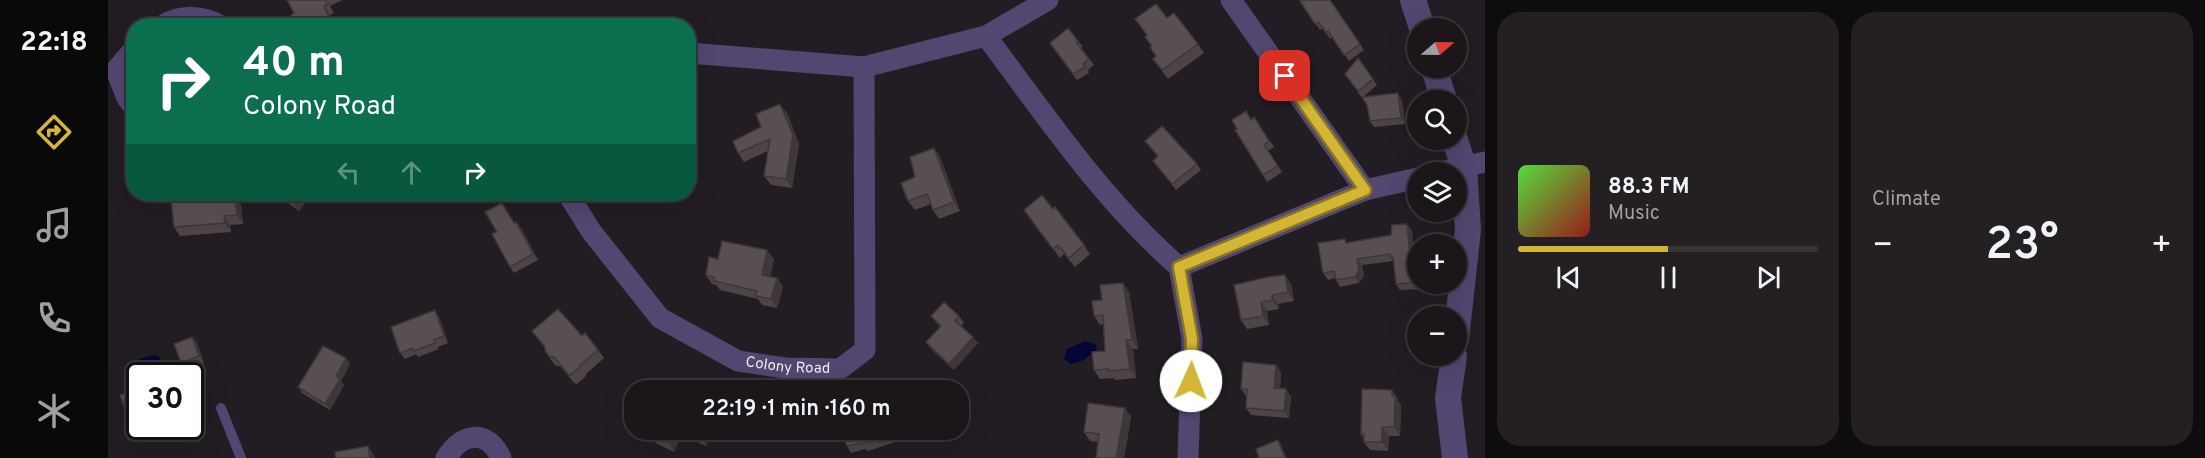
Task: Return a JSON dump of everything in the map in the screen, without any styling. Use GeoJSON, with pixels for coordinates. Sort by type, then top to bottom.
{"type":"FeatureCollection","features":[{"type":"Feature","properties":{"kind":"street"},"geometry":{"type":"LineString","coordinates":[[696,54],[864,67],[986,36],[1048,0]]}},
{"type":"Feature","properties":{"kind":"street"},"geometry":{"type":"LineString","coordinates":[[1231,0],[1365,190]]}},
{"type":"Feature","properties":{"kind":"street"},"geometry":{"type":"LineString","coordinates":[[1413,0],[1419,18]]}},
{"type":"Feature","properties":{"kind":"street"},"geometry":{"type":"LineString","coordinates":[[187,18],[209,18]]}},
{"type":"Feature","properties":{"kind":"street"},"geometry":{"type":"LineString","coordinates":[[986,36],[1083,165],[1146,238],[1179,267],[1192,339],[1188,458]]}},
{"type":"Feature","properties":{"kind":"street"},"geometry":{"type":"LineString","coordinates":[[126,57],[112,70],[126,96]]}},
{"type":"Feature","properties":{"kind":"street","name":"Colony Road"},"geometry":{"type":"LineString","coordinates":[[572,201],[591,231],[660,318],[738,362],[784,368],[840,369],[866,350],[864,67]]}},
{"type":"Feature","properties":{"kind":"street"},"geometry":{"type":"LineString","coordinates":[[1179,267],[1365,190],[1407,180]]}},
{"type":"Feature","properties":{"kind":"street"},"geometry":{"type":"LineString","coordinates":[[1460,306],[1468,230],[1467,217]]}},
{"type":"Feature","properties":{"kind":"street"},"geometry":{"type":"LineString","coordinates":[[1453,366],[1448,398],[1455,458]]}},
{"type":"Feature","properties":{"kind":"street"},"geometry":{"type":"LineString","coordinates":[[446,458],[458,443],[472,437],[481,437],[489,442],[501,458]]}},
{"type":"Feature","properties":{"kind":"lane"},"geometry":{"type":"LineString","coordinates":[[221,408],[241,458]]}},
{"type":"Feature","properties":{"kind":"shaded area"},"geometry":{"type":"Polygon","coordinates":[[[1085,341],[1096,345],[1097,350],[1084,360],[1071,364],[1064,359],[1067,349],[1085,341]]]}},
{"type":"Feature","properties":{"kind":"shaded area"},"geometry":{"type":"Polygon","coordinates":[[[153,355],[158,356],[163,362],[135,362],[153,355]]]}},
{"type":"Feature","properties":{"kind":"building"},"geometry":{"type":"Polygon","coordinates":[[[287,0],[325,0],[328,4],[324,6],[329,18],[292,18],[291,15],[294,13],[287,0]]]}},
{"type":"Feature","properties":{"kind":"building"},"geometry":{"type":"Polygon","coordinates":[[[1330,0],[1360,44],[1344,55],[1328,31],[1326,33],[1319,22],[1315,24],[1300,1],[1330,0]]]}},
{"type":"Feature","properties":{"kind":"building"},"geometry":{"type":"Polygon","coordinates":[[[1156,4],[1167,18],[1174,13],[1198,44],[1162,70],[1153,59],[1156,56],[1145,37],[1147,35],[1135,19],[1156,4]]]}},
{"type":"Feature","properties":{"kind":"building"},"geometry":{"type":"Polygon","coordinates":[[[1068,28],[1089,59],[1083,64],[1085,67],[1073,74],[1050,43],[1068,28]]]}},
{"type":"Feature","properties":{"kind":"building"},"geometry":{"type":"Polygon","coordinates":[[[1358,58],[1373,79],[1358,91],[1345,74],[1358,58]]]}},
{"type":"Feature","properties":{"kind":"building"},"geometry":{"type":"Polygon","coordinates":[[[1398,93],[1401,118],[1370,121],[1367,105],[1362,97],[1398,93]]]}},
{"type":"Feature","properties":{"kind":"building"},"geometry":{"type":"Polygon","coordinates":[[[780,104],[793,135],[786,179],[764,176],[770,139],[738,153],[733,141],[761,127],[756,114],[780,104]]]}},
{"type":"Feature","properties":{"kind":"building"},"geometry":{"type":"Polygon","coordinates":[[[1246,111],[1251,120],[1254,117],[1269,141],[1264,145],[1278,166],[1263,175],[1235,130],[1237,129],[1232,120],[1246,111]]]}},
{"type":"Feature","properties":{"kind":"building"},"geometry":{"type":"Polygon","coordinates":[[[1162,126],[1197,164],[1172,184],[1153,161],[1158,156],[1145,141],[1162,126]]]}},
{"type":"Feature","properties":{"kind":"building"},"geometry":{"type":"Polygon","coordinates":[[[934,148],[954,202],[933,210],[927,194],[908,201],[901,183],[915,177],[910,157],[934,148]]]}},
{"type":"Feature","properties":{"kind":"building"},"geometry":{"type":"Polygon","coordinates":[[[1042,195],[1053,209],[1055,207],[1084,245],[1069,258],[1058,245],[1053,249],[1024,210],[1042,195]]]}},
{"type":"Feature","properties":{"kind":"building"},"geometry":{"type":"Polygon","coordinates":[[[171,201],[235,201],[237,215],[224,216],[225,223],[174,227],[171,201]]]}},
{"type":"Feature","properties":{"kind":"building"},"geometry":{"type":"Polygon","coordinates":[[[502,203],[514,223],[516,222],[533,254],[510,267],[492,234],[497,232],[485,212],[502,203]]]}},
{"type":"Feature","properties":{"kind":"building"},"geometry":{"type":"Polygon","coordinates":[[[1407,224],[1407,283],[1396,284],[1393,257],[1391,258],[1390,254],[1357,259],[1359,270],[1355,277],[1336,280],[1334,271],[1323,273],[1318,243],[1345,239],[1346,243],[1391,235],[1392,225],[1407,224]]]}},
{"type":"Feature","properties":{"kind":"building"},"geometry":{"type":"Polygon","coordinates":[[[722,241],[767,250],[762,275],[777,278],[771,299],[756,296],[757,291],[714,281],[714,277],[706,275],[709,257],[718,259],[722,241]]]}},
{"type":"Feature","properties":{"kind":"building"},"geometry":{"type":"Polygon","coordinates":[[[1285,275],[1288,292],[1272,295],[1272,300],[1261,302],[1263,316],[1241,320],[1234,285],[1285,275]]]}},
{"type":"Feature","properties":{"kind":"building"},"geometry":{"type":"Polygon","coordinates":[[[1123,283],[1132,340],[1126,340],[1130,369],[1094,370],[1092,352],[1105,351],[1103,315],[1094,316],[1092,301],[1102,300],[1100,285],[1123,283]]]}},
{"type":"Feature","properties":{"kind":"building"},"geometry":{"type":"Polygon","coordinates":[[[944,302],[959,316],[955,321],[973,337],[949,364],[926,342],[941,326],[931,316],[944,302]]]}},
{"type":"Feature","properties":{"kind":"building"},"geometry":{"type":"Polygon","coordinates":[[[558,309],[582,336],[585,333],[598,350],[570,375],[554,357],[550,357],[532,331],[558,309]]]}},
{"type":"Feature","properties":{"kind":"building"},"geometry":{"type":"Polygon","coordinates":[[[435,310],[444,336],[434,340],[435,343],[414,351],[413,348],[400,353],[391,327],[435,310]]]}},
{"type":"Feature","properties":{"kind":"building"},"geometry":{"type":"Polygon","coordinates":[[[192,337],[199,356],[181,362],[174,344],[192,337]]]}},
{"type":"Feature","properties":{"kind":"building"},"geometry":{"type":"Polygon","coordinates":[[[323,346],[346,358],[336,376],[340,379],[325,404],[298,387],[323,346]]]}},
{"type":"Feature","properties":{"kind":"building"},"geometry":{"type":"Polygon","coordinates":[[[1243,362],[1276,365],[1274,388],[1286,389],[1284,411],[1246,408],[1247,389],[1241,389],[1243,362]]]}},
{"type":"Feature","properties":{"kind":"building"},"geometry":{"type":"Polygon","coordinates":[[[1362,389],[1392,390],[1392,396],[1395,396],[1394,427],[1382,427],[1382,442],[1364,442],[1364,434],[1361,434],[1362,389]]]}},
{"type":"Feature","properties":{"kind":"building"},"geometry":{"type":"Polygon","coordinates":[[[126,393],[126,412],[120,395],[126,393]]]}},
{"type":"Feature","properties":{"kind":"building"},"geometry":{"type":"Polygon","coordinates":[[[1088,403],[1125,408],[1116,458],[1096,458],[1099,434],[1084,432],[1088,403]]]}},
{"type":"Feature","properties":{"kind":"building"},"geometry":{"type":"Polygon","coordinates":[[[845,440],[875,440],[863,444],[847,446],[845,440]]]}},
{"type":"Feature","properties":{"kind":"building"},"geometry":{"type":"Polygon","coordinates":[[[1278,440],[1285,458],[1259,458],[1256,449],[1278,440]]]}},
{"type":"Feature","properties":{"kind":"building"},"geometry":{"type":"Polygon","coordinates":[[[368,446],[370,458],[336,458],[335,452],[368,446]]]}},
{"type":"Feature","properties":{"kind":"route"},"geometry":{"type":"LineString","coordinates":[[1191,381],[1192,339],[1179,267],[1365,190],[1285,76]]}}]}
